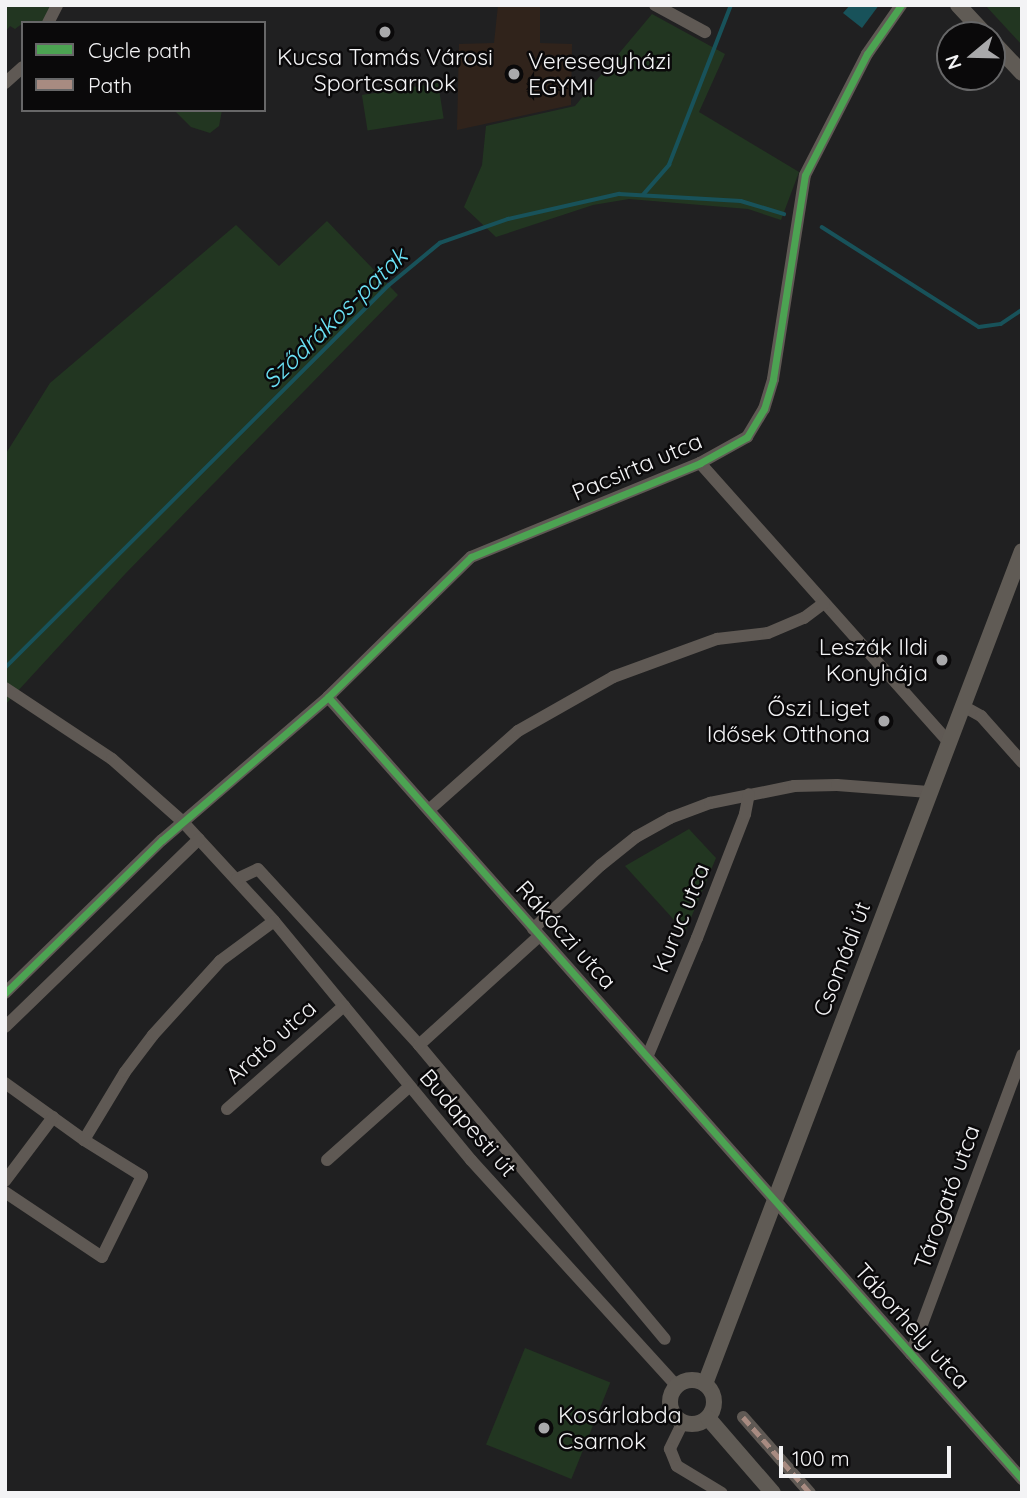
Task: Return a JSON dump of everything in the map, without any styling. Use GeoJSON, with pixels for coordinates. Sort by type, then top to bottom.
{"type":"FeatureCollection","features":[{"type":"Feature","properties":{"kind":"main road"},"geometry":{"type":"LineString","coordinates":[[958,5],[973,21]]}},
{"type":"Feature","properties":{"kind":"main road"},"geometry":{"type":"LineString","coordinates":[[1006,56],[1022,73]]}},
{"type":"Feature","properties":{"kind":"main road","name":"Csomádi út"},"geometry":{"type":"LineString","coordinates":[[705,1384],[1022,551]]}},
{"type":"Feature","properties":{"kind":"main road"},"geometry":{"type":"LineString","coordinates":[[690,1380],[705,1384],[715,1400],[708,1418],[696,1424],[683,1422],[670,1406],[677,1386],[690,1380]]}},
{"type":"Feature","properties":{"kind":"main road"},"geometry":{"type":"LineString","coordinates":[[708,1418],[773,1493]]}},
{"type":"Feature","properties":{"kind":"street"},"geometry":{"type":"LineString","coordinates":[[49,21],[57,5]]}},
{"type":"Feature","properties":{"kind":"street"},"geometry":{"type":"LineString","coordinates":[[655,5],[705,32]]}},
{"type":"Feature","properties":{"kind":"street","name":"Pacsirta utca"},"geometry":{"type":"LineString","coordinates":[[5,993],[183,822],[328,697],[471,557],[700,463],[747,437],[764,409],[773,379],[805,174],[867,54],[901,5]]}},
{"type":"Feature","properties":{"kind":"street"},"geometry":{"type":"LineString","coordinates":[[5,83],[21,69]]}},
{"type":"Feature","properties":{"kind":"street","name":"Pacsirta utca"},"geometry":{"type":"LineString","coordinates":[[700,463],[948,741]]}},
{"type":"Feature","properties":{"kind":"street"},"geometry":{"type":"LineString","coordinates":[[430,809],[518,731],[613,677],[717,639],[768,633],[804,618],[824,603]]}},
{"type":"Feature","properties":{"kind":"street","name":"Budapesti út"},"geometry":{"type":"LineString","coordinates":[[5,688],[112,759],[183,822],[237,878],[409,1087],[677,1386]]}},
{"type":"Feature","properties":{"kind":"street","name":"Rákóczi utca"},"geometry":{"type":"LineString","coordinates":[[328,697],[648,1055],[773,1200]]}},
{"type":"Feature","properties":{"kind":"street"},"geometry":{"type":"LineString","coordinates":[[963,706],[981,716],[1022,762]]}},
{"type":"Feature","properties":{"kind":"street"},"geometry":{"type":"LineString","coordinates":[[419,1045],[601,865],[636,837],[670,818],[710,803],[794,786],[837,785],[929,792]]}},
{"type":"Feature","properties":{"kind":"street","name":"Kuruc utca"},"geometry":{"type":"LineString","coordinates":[[648,1055],[745,814],[749,794]]}},
{"type":"Feature","properties":{"kind":"street"},"geometry":{"type":"LineString","coordinates":[[5,1027],[199,839]]}},
{"type":"Feature","properties":{"kind":"street","name":"Budapesti út"},"geometry":{"type":"LineString","coordinates":[[237,878],[258,869],[419,1045],[665,1339]]}},
{"type":"Feature","properties":{"kind":"street"},"geometry":{"type":"LineString","coordinates":[[84,1140],[125,1073],[153,1035],[220,961],[274,921]]}},
{"type":"Feature","properties":{"kind":"street","name":"Arató utca"},"geometry":{"type":"LineString","coordinates":[[227,1109],[344,1006]]}},
{"type":"Feature","properties":{"kind":"street","name":"Tárogató utca"},"geometry":{"type":"LineString","coordinates":[[911,1354],[1022,1055]]}},
{"type":"Feature","properties":{"kind":"street"},"geometry":{"type":"LineString","coordinates":[[5,1083],[84,1140],[142,1176],[102,1257],[5,1192]]}},
{"type":"Feature","properties":{"kind":"street"},"geometry":{"type":"LineString","coordinates":[[327,1160],[409,1087]]}},
{"type":"Feature","properties":{"kind":"street"},"geometry":{"type":"LineString","coordinates":[[5,1181],[53,1117]]}},
{"type":"Feature","properties":{"kind":"street","name":"Táborhely utca"},"geometry":{"type":"LineString","coordinates":[[773,1200],[1022,1479]]}},
{"type":"Feature","properties":{"kind":"street"},"geometry":{"type":"LineString","coordinates":[[743,1417],[810,1493]]}},
{"type":"Feature","properties":{"kind":"street"},"geometry":{"type":"LineString","coordinates":[[683,1422],[670,1449],[677,1466],[722,1493]]}},
{"type":"Feature","properties":{"kind":"shaded area","name":"Veresegyházi EGYMI"},"geometry":{"type":"Polygon","coordinates":[[[498,5],[540,5],[540,43],[572,44],[571,105],[457,130],[459,44],[494,43],[498,5]]]}},
{"type":"Feature","properties":{"kind":"green space"},"geometry":{"type":"Polygon","coordinates":[[[5,5],[53,5],[45,21],[21,21],[15,29],[10,26],[5,32],[5,5]]]}},
{"type":"Feature","properties":{"kind":"green space"},"geometry":{"type":"Polygon","coordinates":[[[985,5],[1022,5],[1022,45],[1006,28],[1006,21],[1000,21],[985,5]]]}},
{"type":"Feature","properties":{"kind":"green space"},"geometry":{"type":"Polygon","coordinates":[[[652,14],[725,54],[699,112],[799,172],[781,220],[748,209],[629,199],[593,205],[496,237],[464,207],[482,165],[486,126],[575,106],[652,14]]]}},
{"type":"Feature","properties":{"kind":"green space"},"geometry":{"type":"Polygon","coordinates":[[[438,83],[444,119],[368,131],[362,95],[438,83]]]}},
{"type":"Feature","properties":{"kind":"green space"},"geometry":{"type":"Polygon","coordinates":[[[176,112],[222,112],[219,126],[210,133],[191,127],[176,112]]]}},
{"type":"Feature","properties":{"kind":"green space"},"geometry":{"type":"Polygon","coordinates":[[[327,221],[398,295],[126,573],[5,705],[5,455],[50,383],[236,225],[279,266],[327,221]]]}},
{"type":"Feature","properties":{"kind":"green space"},"geometry":{"type":"Polygon","coordinates":[[[689,829],[716,858],[685,932],[625,866],[689,829]]]}},
{"type":"Feature","properties":{"kind":"green space","name":"Kosárlabda Csarnok"},"geometry":{"type":"Polygon","coordinates":[[[525,1348],[610,1382],[571,1479],[486,1444],[525,1348]]]}},
{"type":"Feature","properties":{"kind":"water"},"geometry":{"type":"Polygon","coordinates":[[[850,5],[879,5],[862,28],[843,13],[850,5]]]}},
{"type":"Feature","properties":{"kind":"waterway"},"geometry":{"type":"LineString","coordinates":[[643,195],[669,165],[731,5]]}},
{"type":"Feature","properties":{"kind":"waterway","name":"Sződrákos-patak"},"geometry":{"type":"LineString","coordinates":[[5,668],[389,285],[440,243],[508,219],[619,194],[741,201],[784,214]]}},
{"type":"Feature","properties":{"kind":"waterway","name":"Sződrákos-patak"},"geometry":{"type":"LineString","coordinates":[[822,227],[979,327],[1001,324],[1022,310]]}},
{"type":"Feature","properties":{"kind":"marked path"},"geometry":{"type":"LineString","coordinates":[[743,1417],[810,1493]]}},
{"type":"Feature","properties":{"kind":"cycle path"},"geometry":{"type":"LineString","coordinates":[[5,993],[162,840],[328,697],[471,557],[700,463],[747,437],[764,409],[773,379],[805,175],[867,54],[901,5]]}},
{"type":"Feature","properties":{"kind":"cycle path"},"geometry":{"type":"LineString","coordinates":[[328,697],[1022,1479]]}},
{"type":"Feature","properties":{"kind":"place","name":"Kucsa Tamás Városi Sportcsarnok"},"geometry":{"type":"Point","coordinates":[385,32]}},
{"type":"Feature","properties":{"kind":"place","name":"Veresegyházi EGYMI"},"geometry":{"type":"Point","coordinates":[514,74]}},
{"type":"Feature","properties":{"kind":"place","name":"Leszák Ildi Konyhája"},"geometry":{"type":"Point","coordinates":[942,660]}},
{"type":"Feature","properties":{"kind":"place","name":"Őszi Liget Idősek Otthona"},"geometry":{"type":"Point","coordinates":[884,721]}},
{"type":"Feature","properties":{"kind":"place","name":"Kosárlabda Csarnok"},"geometry":{"type":"Point","coordinates":[544,1428]}}]}
